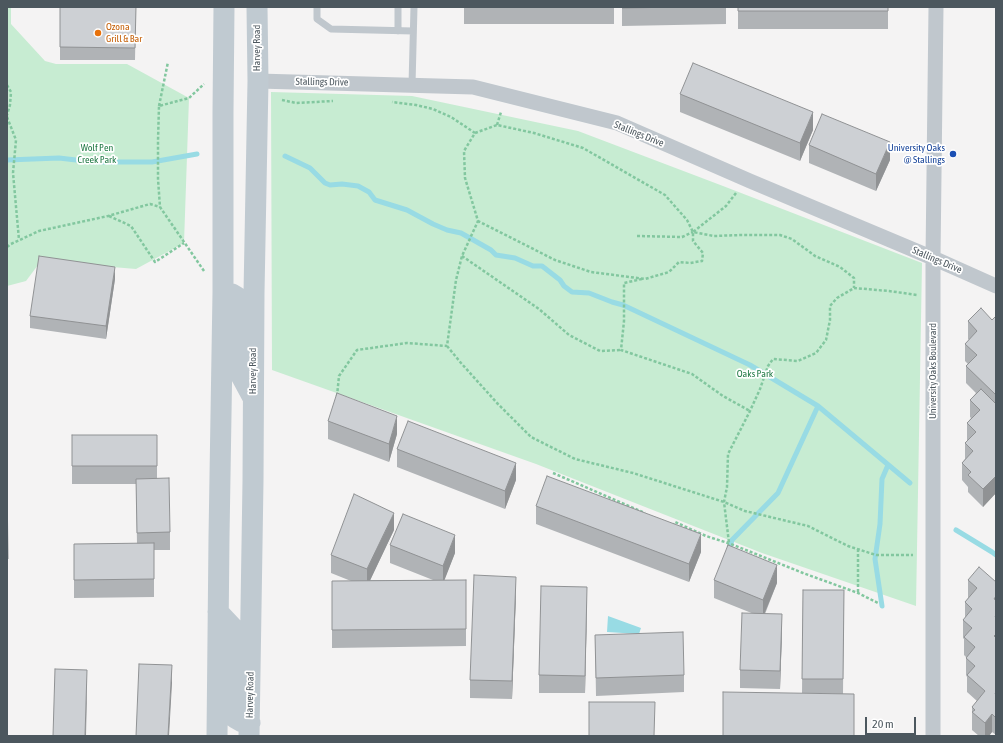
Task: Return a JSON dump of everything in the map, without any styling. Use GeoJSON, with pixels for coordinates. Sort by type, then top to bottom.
{"type":"FeatureCollection","features":[{"type":"Feature","properties":{"kind":"main road"},"geometry":{"type":"LineString","coordinates":[[217,736],[223,292],[224,7]]}},
{"type":"Feature","properties":{"kind":"main road","name":"Harvey Road"},"geometry":{"type":"LineString","coordinates":[[250,730],[254,292],[258,81],[257,7]]}},
{"type":"Feature","properties":{"kind":"main road"},"geometry":{"type":"LineString","coordinates":[[223,292],[232,294],[236,297],[238,305],[238,370],[253,398]]}},
{"type":"Feature","properties":{"kind":"main road"},"geometry":{"type":"LineString","coordinates":[[218,612],[234,629],[233,714],[250,730]]}},
{"type":"Feature","properties":{"kind":"street","name":"University Oaks Boulevard"},"geometry":{"type":"LineString","coordinates":[[933,736],[933,258],[936,7]]}},
{"type":"Feature","properties":{"kind":"street","name":"Stallings Drive"},"geometry":{"type":"LineString","coordinates":[[258,81],[473,87],[617,123],[996,286]]}},
{"type":"Feature","properties":{"kind":"lane"},"geometry":{"type":"LineString","coordinates":[[317,7],[317,19],[331,29],[412,31]]}},
{"type":"Feature","properties":{"kind":"lane"},"geometry":{"type":"LineString","coordinates":[[398,7],[398,31]]}},
{"type":"Feature","properties":{"kind":"lane"},"geometry":{"type":"LineString","coordinates":[[412,85],[412,31],[414,7]]}},
{"type":"Feature","properties":{"kind":"path"},"geometry":{"type":"LineString","coordinates":[[168,62],[159,106],[158,179],[160,207],[204,272]]}},
{"type":"Feature","properties":{"kind":"path"},"geometry":{"type":"LineString","coordinates":[[159,106],[189,98],[208,78]]}},
{"type":"Feature","properties":{"kind":"path"},"geometry":{"type":"LineString","coordinates":[[7,85],[11,92],[7,116],[16,140],[14,171],[19,240]]}},
{"type":"Feature","properties":{"kind":"path"},"geometry":{"type":"LineString","coordinates":[[282,100],[296,103],[336,100]]}},
{"type":"Feature","properties":{"kind":"path"},"geometry":{"type":"LineString","coordinates":[[387,102],[416,105],[433,109],[451,117],[475,133]]}},
{"type":"Feature","properties":{"kind":"path"},"geometry":{"type":"LineString","coordinates":[[497,125],[501,112]]}},
{"type":"Feature","properties":{"kind":"path"},"geometry":{"type":"LineString","coordinates":[[447,346],[456,280],[462,256],[478,220],[465,178],[464,151],[475,133],[497,125],[534,133],[583,148],[665,195],[687,220],[693,232],[693,241],[703,253],[702,260],[690,263],[679,262],[669,272],[624,283],[624,321],[621,350]]}},
{"type":"Feature","properties":{"kind":"path"},"geometry":{"type":"LineString","coordinates":[[637,236],[682,237],[693,232],[726,206],[737,192]]}},
{"type":"Feature","properties":{"kind":"path"},"geometry":{"type":"LineString","coordinates":[[7,248],[10,244],[39,231],[108,216],[150,204],[160,207]]}},
{"type":"Feature","properties":{"kind":"path"},"geometry":{"type":"LineString","coordinates":[[108,216],[131,226],[155,262],[184,243]]}},
{"type":"Feature","properties":{"kind":"path"},"geometry":{"type":"LineString","coordinates":[[478,220],[555,260],[591,272],[645,279]]}},
{"type":"Feature","properties":{"kind":"path"},"geometry":{"type":"LineString","coordinates":[[693,232],[714,236],[780,235],[792,239],[815,256],[840,267],[854,278],[854,288]]}},
{"type":"Feature","properties":{"kind":"path"},"geometry":{"type":"LineString","coordinates":[[462,256],[539,309],[569,335],[600,351],[621,350],[692,374],[723,396],[750,411]]}},
{"type":"Feature","properties":{"kind":"path"},"geometry":{"type":"LineString","coordinates":[[726,551],[729,543],[724,502],[727,487],[728,454],[760,389],[768,366],[773,359],[798,361],[816,353],[826,340],[830,320],[830,306],[837,298],[854,288],[917,295]]}},
{"type":"Feature","properties":{"kind":"path"},"geometry":{"type":"LineString","coordinates":[[337,396],[339,376],[357,350],[407,343],[447,346],[497,403],[531,437],[575,458],[634,473],[724,502],[745,511],[808,526],[848,546],[878,555],[913,555]]}},
{"type":"Feature","properties":{"kind":"path"},"geometry":{"type":"LineString","coordinates":[[553,473],[652,516]]}},
{"type":"Feature","properties":{"kind":"path"},"geometry":{"type":"LineString","coordinates":[[666,522],[673,525],[675,522],[706,536],[729,543],[803,573],[858,593],[878,603]]}},
{"type":"Feature","properties":{"kind":"path"},"geometry":{"type":"LineString","coordinates":[[858,549],[858,593]]}},
{"type":"Feature","properties":{"kind":"green space","name":"Wolf Pen Creek Park"},"geometry":{"type":"Polygon","coordinates":[[[7,7],[11,7],[11,24],[45,61],[56,64],[127,64],[189,98],[184,243],[136,269],[41,261],[26,281],[7,286],[7,7]]]}},
{"type":"Feature","properties":{"kind":"green space","name":"Oaks Park"},"geometry":{"type":"Polygon","coordinates":[[[271,92],[412,96],[578,131],[922,263],[916,606],[762,553],[536,464],[272,370],[271,92]]]}},
{"type":"Feature","properties":{"kind":"water"},"geometry":{"type":"Polygon","coordinates":[[[608,616],[641,628],[639,634],[607,632],[608,616]]]}},
{"type":"Feature","properties":{"kind":"building","name":"Ozona Grill & Bar"},"geometry":{"type":"Polygon","coordinates":[[[60,7],[136,7],[135,48],[60,47],[60,7]]]}},
{"type":"Feature","properties":{"kind":"building"},"geometry":{"type":"Polygon","coordinates":[[[622,7],[680,7],[622,8],[622,7]]]}},
{"type":"Feature","properties":{"kind":"building"},"geometry":{"type":"Polygon","coordinates":[[[738,7],[888,7],[888,11],[738,11],[738,7]]]}},
{"type":"Feature","properties":{"kind":"building"},"geometry":{"type":"Polygon","coordinates":[[[693,63],[813,112],[800,143],[680,94],[693,63]]]}},
{"type":"Feature","properties":{"kind":"building"},"geometry":{"type":"Polygon","coordinates":[[[822,114],[890,142],[876,174],[809,145],[822,114]]]}},
{"type":"Feature","properties":{"kind":"building"},"geometry":{"type":"Polygon","coordinates":[[[39,256],[115,267],[106,326],[30,316],[39,256]]]}},
{"type":"Feature","properties":{"kind":"building"},"geometry":{"type":"Polygon","coordinates":[[[981,308],[992,320],[996,316],[996,395],[966,366],[977,355],[965,344],[977,331],[968,321],[981,308]]]}},
{"type":"Feature","properties":{"kind":"building"},"geometry":{"type":"Polygon","coordinates":[[[981,389],[996,404],[996,476],[983,489],[968,475],[971,472],[962,463],[973,451],[965,443],[976,432],[967,423],[980,410],[970,400],[981,389]]]}},
{"type":"Feature","properties":{"kind":"building"},"geometry":{"type":"Polygon","coordinates":[[[337,393],[397,416],[389,444],[328,421],[337,393]]]}},
{"type":"Feature","properties":{"kind":"building"},"geometry":{"type":"Polygon","coordinates":[[[408,421],[516,463],[505,491],[397,449],[408,421]]]}},
{"type":"Feature","properties":{"kind":"building"},"geometry":{"type":"Polygon","coordinates":[[[72,435],[157,435],[157,466],[72,466],[72,435]]]}},
{"type":"Feature","properties":{"kind":"building"},"geometry":{"type":"Polygon","coordinates":[[[547,476],[701,534],[689,564],[536,506],[547,476]]]}},
{"type":"Feature","properties":{"kind":"building"},"geometry":{"type":"Polygon","coordinates":[[[169,478],[170,532],[137,533],[136,479],[169,478]]]}},
{"type":"Feature","properties":{"kind":"building"},"geometry":{"type":"Polygon","coordinates":[[[7,481],[8,559],[7,559],[7,481]]]}},
{"type":"Feature","properties":{"kind":"building"},"geometry":{"type":"Polygon","coordinates":[[[354,494],[394,513],[367,569],[331,555],[354,494]]]}},
{"type":"Feature","properties":{"kind":"building"},"geometry":{"type":"Polygon","coordinates":[[[403,514],[455,535],[443,566],[390,545],[403,514]]]}},
{"type":"Feature","properties":{"kind":"building"},"geometry":{"type":"Polygon","coordinates":[[[154,543],[154,579],[74,580],[74,544],[154,543]]]}},
{"type":"Feature","properties":{"kind":"building"},"geometry":{"type":"Polygon","coordinates":[[[728,545],[777,565],[763,600],[714,580],[728,545]]]}},
{"type":"Feature","properties":{"kind":"building"},"geometry":{"type":"Polygon","coordinates":[[[979,567],[996,582],[996,596],[994,599],[996,600],[996,634],[994,636],[996,638],[996,718],[992,714],[985,723],[972,712],[975,710],[972,707],[985,691],[967,675],[975,666],[966,658],[975,647],[964,637],[972,628],[963,620],[972,609],[965,602],[977,588],[968,580],[979,567]]]}},
{"type":"Feature","properties":{"kind":"building"},"geometry":{"type":"Polygon","coordinates":[[[474,575],[516,577],[512,681],[470,680],[474,575]]]}},
{"type":"Feature","properties":{"kind":"building"},"geometry":{"type":"Polygon","coordinates":[[[466,580],[466,629],[332,630],[332,581],[466,580]]]}},
{"type":"Feature","properties":{"kind":"building"},"geometry":{"type":"Polygon","coordinates":[[[541,586],[587,587],[585,676],[539,675],[541,586]]]}},
{"type":"Feature","properties":{"kind":"building"},"geometry":{"type":"Polygon","coordinates":[[[803,590],[844,590],[843,679],[802,679],[803,590]]]}},
{"type":"Feature","properties":{"kind":"building"},"geometry":{"type":"Polygon","coordinates":[[[742,613],[782,614],[780,671],[740,670],[742,613]]]}},
{"type":"Feature","properties":{"kind":"building"},"geometry":{"type":"Polygon","coordinates":[[[683,632],[684,675],[596,678],[595,635],[683,632]]]}},
{"type":"Feature","properties":{"kind":"building"},"geometry":{"type":"Polygon","coordinates":[[[139,664],[172,665],[168,736],[136,736],[139,664]]]}},
{"type":"Feature","properties":{"kind":"building"},"geometry":{"type":"Polygon","coordinates":[[[55,669],[87,670],[85,736],[53,736],[55,669]]]}},
{"type":"Feature","properties":{"kind":"building"},"geometry":{"type":"Polygon","coordinates":[[[723,692],[854,694],[854,736],[723,736],[723,692]]]}},
{"type":"Feature","properties":{"kind":"building"},"geometry":{"type":"Polygon","coordinates":[[[589,702],[655,702],[654,736],[589,736],[589,702]]]}},
{"type":"Feature","properties":{"kind":"waterway"},"geometry":{"type":"LineString","coordinates":[[7,160],[59,158],[93,162],[152,162],[197,154]]}},
{"type":"Feature","properties":{"kind":"waterway"},"geometry":{"type":"LineString","coordinates":[[285,156],[310,168],[325,183],[330,185],[342,184],[358,186],[369,192],[375,200],[407,210],[447,230],[461,233],[491,250],[496,255],[515,258],[533,266],[542,266],[560,280],[564,286],[572,292],[589,293],[623,305],[750,365],[818,406],[910,483]]}},
{"type":"Feature","properties":{"kind":"waterway"},"geometry":{"type":"LineString","coordinates":[[729,552],[732,540],[778,493],[818,406]]}},
{"type":"Feature","properties":{"kind":"waterway"},"geometry":{"type":"LineString","coordinates":[[882,606],[875,559],[880,524],[882,479],[888,465]]}},
{"type":"Feature","properties":{"kind":"waterway"},"geometry":{"type":"LineString","coordinates":[[956,530],[996,555]]}},
{"type":"Feature","properties":{"kind":"place","name":"Ozona Grill & Bar"},"geometry":{"type":"Point","coordinates":[98,33]}},
{"type":"Feature","properties":{"kind":"place","name":"University Oaks @ Stallings"},"geometry":{"type":"Point","coordinates":[953,154]}}]}
